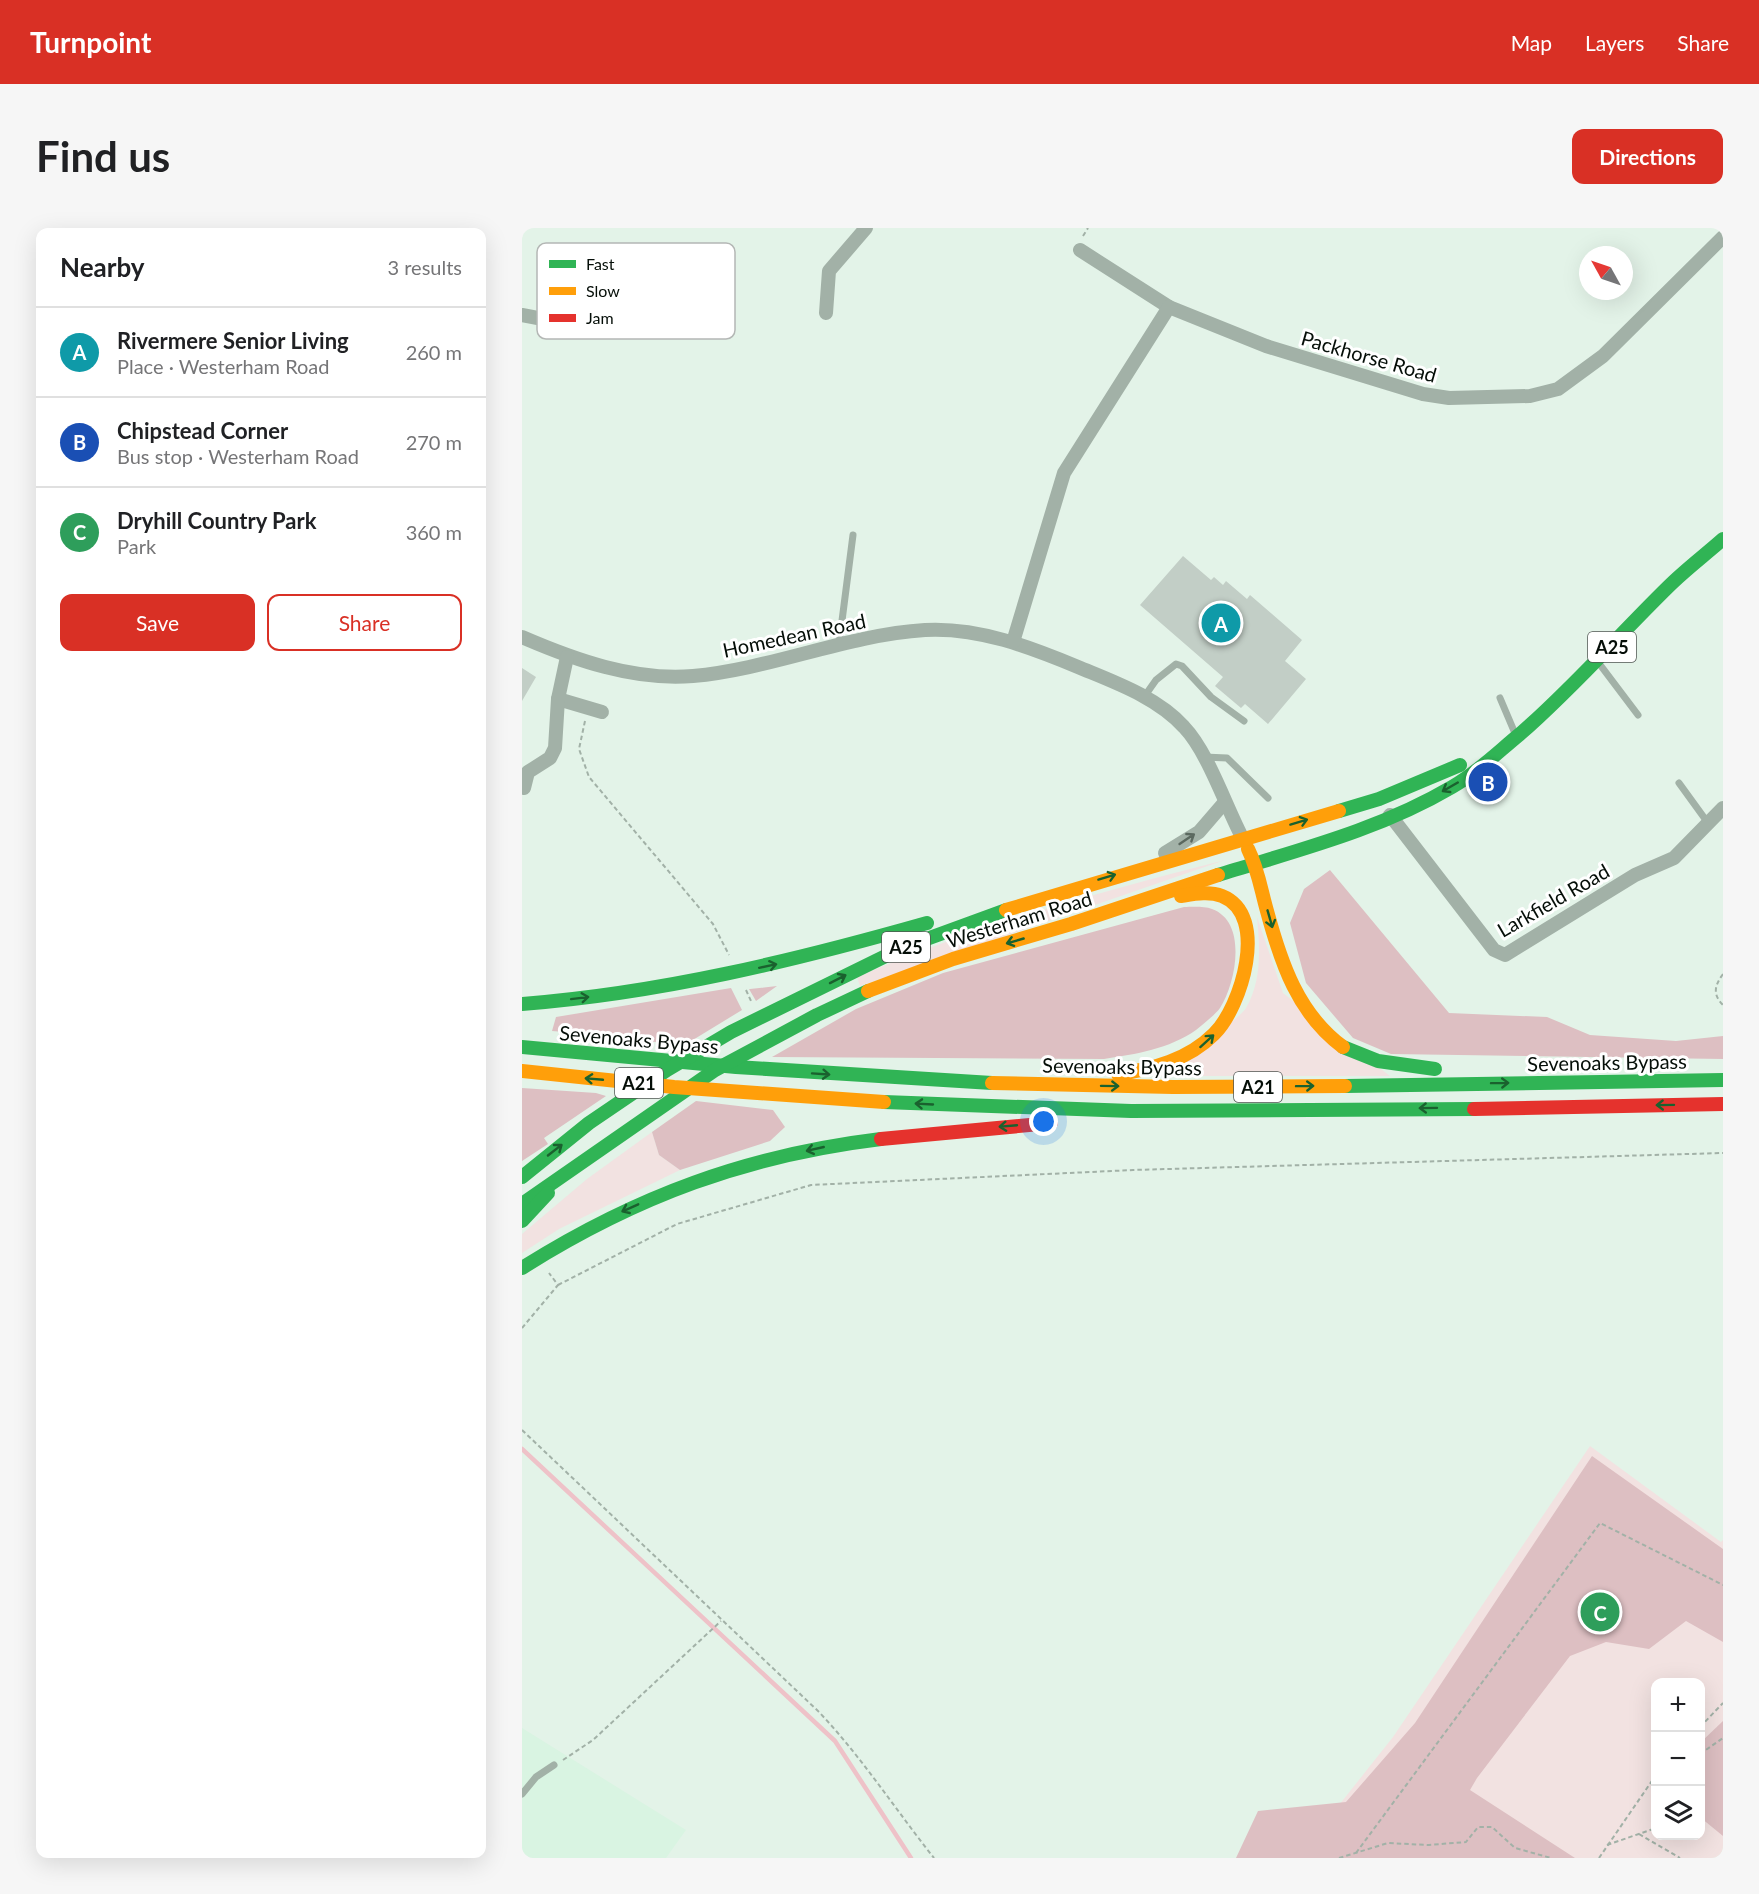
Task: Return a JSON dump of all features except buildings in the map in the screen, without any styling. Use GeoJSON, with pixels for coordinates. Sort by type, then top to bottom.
{"type":"FeatureCollection","features":[{"type":"Feature","properties":{"kind":"main road","name":"Westerham Road"},"geometry":{"type":"LineString","coordinates":[[522,1221],[569,1170],[715,1070],[873,989],[953,959],[1356,832],[1392,818],[1452,787],[1476,771],[1598,662],[1669,586],[1723,539]]}},
{"type":"Feature","properties":{"kind":"main road","name":"Westerham Road"},"geometry":{"type":"LineString","coordinates":[[522,1177],[589,1123],[667,1070],[731,1032],[902,948],[1032,901],[1143,866],[1379,800],[1496,752]]}},
{"type":"Feature","properties":{"kind":"main road"},"geometry":{"type":"LineString","coordinates":[[1243,839],[1255,863],[1284,964],[1299,999],[1322,1030],[1344,1048],[1372,1060],[1402,1067],[1522,1070],[1590,1082]]}},
{"type":"Feature","properties":{"kind":"main road"},"geometry":{"type":"LineString","coordinates":[[926,1080],[1132,1073],[1175,1062],[1203,1046],[1226,1021],[1242,989],[1247,959],[1243,918],[1234,904],[1216,894],[1201,893],[1143,901]]}},
{"type":"Feature","properties":{"kind":"main road"},"geometry":{"type":"LineString","coordinates":[[522,1004],[618,993],[737,972],[806,957],[970,910],[1032,901]]}},
{"type":"Feature","properties":{"kind":"main road","name":"Sevenoaks Bypass"},"geometry":{"type":"LineString","coordinates":[[522,1047],[762,1070],[926,1080],[1202,1087],[1723,1080]]}},
{"type":"Feature","properties":{"kind":"main road","name":"A21"},"geometry":{"type":"LineString","coordinates":[[522,1071],[811,1098],[1039,1108],[1192,1111],[1723,1104]]}},
{"type":"Feature","properties":{"kind":"main road"},"geometry":{"type":"LineString","coordinates":[[522,1268],[605,1220],[681,1185],[751,1164],[820,1148],[924,1133],[1192,1111]]}},
{"type":"Feature","properties":{"kind":"main road"},"geometry":{"type":"LineString","coordinates":[[522,1204],[569,1170]]}},
{"type":"Feature","properties":{"kind":"street"},"geometry":{"type":"LineString","coordinates":[[826,313],[829,271],[866,228]]}},
{"type":"Feature","properties":{"kind":"street","name":"Packhorse Road"},"geometry":{"type":"LineString","coordinates":[[1080,250],[1169,307],[1266,346],[1423,394],[1449,398],[1530,396],[1558,389],[1603,356],[1723,237]]}},
{"type":"Feature","properties":{"kind":"street"},"geometry":{"type":"LineString","coordinates":[[1013,642],[1064,473],[1169,307]]}},
{"type":"Feature","properties":{"kind":"street"},"geometry":{"type":"LineString","coordinates":[[522,315],[537,318]]}},
{"type":"Feature","properties":{"kind":"street","name":"Homedean Road"},"geometry":{"type":"LineString","coordinates":[[522,637],[567,657],[649,675],[694,676],[839,644],[926,630],[959,632],[1013,642],[1122,684],[1144,697]]}},
{"type":"Feature","properties":{"kind":"street"},"geometry":{"type":"LineString","coordinates":[[524,788],[528,772],[550,758],[555,748],[558,699],[567,657]]}},
{"type":"Feature","properties":{"kind":"street"},"geometry":{"type":"LineString","coordinates":[[1144,697],[1184,727],[1204,757],[1243,839]]}},
{"type":"Feature","properties":{"kind":"street"},"geometry":{"type":"LineString","coordinates":[[558,699],[602,712]]}},
{"type":"Feature","properties":{"kind":"street","name":"Larkfield Road"},"geometry":{"type":"LineString","coordinates":[[1379,800],[1494,950],[1505,955],[1635,875],[1674,858],[1723,808]]}},
{"type":"Feature","properties":{"kind":"street"},"geometry":{"type":"LineString","coordinates":[[1143,866],[1199,831],[1224,803]]}},
{"type":"Feature","properties":{"kind":"lane"},"geometry":{"type":"LineString","coordinates":[[839,644],[853,535]]}},
{"type":"Feature","properties":{"kind":"lane"},"geometry":{"type":"LineString","coordinates":[[1598,662],[1638,715]]}},
{"type":"Feature","properties":{"kind":"lane"},"geometry":{"type":"LineString","coordinates":[[1144,697],[1156,680],[1176,664],[1182,666],[1211,697],[1244,721]]}},
{"type":"Feature","properties":{"kind":"lane"},"geometry":{"type":"LineString","coordinates":[[1500,698],[1516,736]]}},
{"type":"Feature","properties":{"kind":"lane"},"geometry":{"type":"LineString","coordinates":[[1204,757],[1227,758],[1268,798]]}},
{"type":"Feature","properties":{"kind":"lane"},"geometry":{"type":"LineString","coordinates":[[1679,783],[1708,823]]}},
{"type":"Feature","properties":{"kind":"lane"},"geometry":{"type":"LineString","coordinates":[[522,1794],[536,1777],[554,1765]]}},
{"type":"Feature","properties":{"kind":"path"},"geometry":{"type":"LineString","coordinates":[[588,707],[579,750],[589,777],[713,924],[761,1017]]}},
{"type":"Feature","properties":{"kind":"path"},"geometry":{"type":"LineString","coordinates":[[1723,974],[1715,985],[1716,998],[1723,1005]]}},
{"type":"Feature","properties":{"kind":"path"},"geometry":{"type":"LineString","coordinates":[[522,1328],[558,1285],[677,1224],[811,1185],[1133,1170],[1723,1153]]}},
{"type":"Feature","properties":{"kind":"path"},"geometry":{"type":"LineString","coordinates":[[536,1259],[558,1285]]}},
{"type":"Feature","properties":{"kind":"path"},"geometry":{"type":"LineString","coordinates":[[522,1430],[850,1744],[891,1804],[934,1858]]}},
{"type":"Feature","properties":{"kind":"path"},"geometry":{"type":"LineString","coordinates":[[1356,1853],[1600,1523],[1723,1585]]}},
{"type":"Feature","properties":{"kind":"path"},"geometry":{"type":"LineString","coordinates":[[554,1765],[593,1740],[721,1621]]}},
{"type":"Feature","properties":{"kind":"path"},"geometry":{"type":"LineString","coordinates":[[1705,1723],[1723,1703]]}},
{"type":"Feature","properties":{"kind":"path"},"geometry":{"type":"LineString","coordinates":[[1705,1751],[1723,1738]]}},
{"type":"Feature","properties":{"kind":"path"},"geometry":{"type":"LineString","coordinates":[[1599,1858],[1651,1782]]}},
{"type":"Feature","properties":{"kind":"path"},"geometry":{"type":"LineString","coordinates":[[1339,1858],[1388,1843],[1429,1845],[1466,1842],[1478,1827],[1492,1827],[1515,1848],[1551,1858]]}},
{"type":"Feature","properties":{"kind":"path"},"geometry":{"type":"LineString","coordinates":[[1607,1845],[1651,1830]]}},
{"type":"Feature","properties":{"kind":"path"},"geometry":{"type":"LineString","coordinates":[[1638,1834],[1680,1858]]}},
{"type":"Feature","properties":{"kind":"shaded area"},"geometry":{"type":"Polygon","coordinates":[[[1225,860],[860,986],[857,977],[947,942],[1038,911],[1225,860]]]}},
{"type":"Feature","properties":{"kind":"shaded area"},"geometry":{"type":"Polygon","coordinates":[[[1330,870],[1449,1013],[1547,1017],[1590,1035],[1676,1041],[1723,1036],[1723,1059],[1391,1054],[1353,1038],[1306,983],[1290,923],[1304,889],[1330,870]]]}},
{"type":"Feature","properties":{"kind":"shaded area"},"geometry":{"type":"Polygon","coordinates":[[[1184,907],[1209,908],[1223,916],[1231,926],[1236,954],[1231,984],[1218,1011],[1196,1030],[1175,1042],[1140,1053],[1104,1059],[772,1057],[856,1009],[943,973],[1184,907]]]}},
{"type":"Feature","properties":{"kind":"shaded area"},"geometry":{"type":"Polygon","coordinates":[[[1257,917],[1283,993],[1390,1076],[1158,1076],[1219,1032],[1246,1008],[1257,975],[1259,952],[1257,917]]]}},
{"type":"Feature","properties":{"kind":"shaded area"},"geometry":{"type":"Polygon","coordinates":[[[777,986],[756,1001],[749,989],[750,989],[777,986]]]}},
{"type":"Feature","properties":{"kind":"shaded area"},"geometry":{"type":"Polygon","coordinates":[[[731,988],[742,1010],[683,1046],[614,1036],[552,1031],[556,1017],[731,988]]]}},
{"type":"Feature","properties":{"kind":"shaded area"},"geometry":{"type":"Polygon","coordinates":[[[522,1088],[596,1093],[606,1096],[544,1138],[548,1144],[522,1161],[522,1088]]]}},
{"type":"Feature","properties":{"kind":"shaded area"},"geometry":{"type":"Polygon","coordinates":[[[696,1101],[773,1110],[785,1127],[770,1141],[680,1170],[659,1155],[652,1132],[696,1101]]]}},
{"type":"Feature","properties":{"kind":"shaded area"},"geometry":{"type":"Polygon","coordinates":[[[652,1132],[659,1155],[680,1170],[559,1229],[522,1253],[522,1234],[587,1179],[652,1132]]]}},
{"type":"Feature","properties":{"kind":"shaded area"},"geometry":{"type":"Polygon","coordinates":[[[1590,1446],[1721,1542],[1723,1540],[1723,1858],[1297,1858],[1393,1737],[1590,1446]]]}},
{"type":"Feature","properties":{"kind":"shaded area"},"geometry":{"type":"Polygon","coordinates":[[[1592,1456],[1723,1549],[1723,1642],[1686,1621],[1649,1649],[1606,1642],[1570,1656],[1477,1778],[1470,1790],[1575,1858],[1236,1858],[1258,1811],[1346,1802],[1415,1723],[1592,1456]]]}},
{"type":"Feature","properties":{"kind":"shaded area"},"geometry":{"type":"Polygon","coordinates":[[[1723,1721],[1723,1836],[1705,1821],[1705,1738],[1723,1721]]]}},
{"type":"Feature","properties":{"kind":"shaded area"},"geometry":{"type":"Polygon","coordinates":[[[522,1728],[686,1830],[666,1858],[522,1858],[522,1728]]]}},
{"type":"Feature","properties":{"kind":"waterway"},"geometry":{"type":"LineString","coordinates":[[522,1449],[835,1741],[911,1858]]}},
{"type":"Feature","properties":{"kind":"traffic: fast"},"geometry":{"type":"LineString","coordinates":[[1218,875],[1308,848],[1367,827],[1424,802],[1461,781],[1487,762],[1540,716],[1668,587],[1723,539]]}},
{"type":"Feature","properties":{"kind":"traffic: fast"},"geometry":{"type":"LineString","coordinates":[[1339,811],[1379,799],[1460,765]]}},
{"type":"Feature","properties":{"kind":"traffic: fast"},"geometry":{"type":"LineString","coordinates":[[522,1177],[589,1123],[667,1070],[731,1032],[902,948],[1006,910]]}},
{"type":"Feature","properties":{"kind":"traffic: fast"},"geometry":{"type":"LineString","coordinates":[[522,1004],[676,984],[827,950],[927,923]]}},
{"type":"Feature","properties":{"kind":"traffic: fast"},"geometry":{"type":"LineString","coordinates":[[522,1204],[715,1070],[817,1015],[868,991]]}},
{"type":"Feature","properties":{"kind":"traffic: fast"},"geometry":{"type":"LineString","coordinates":[[522,1047],[736,1067],[992,1083]]}},
{"type":"Feature","properties":{"kind":"traffic: fast"},"geometry":{"type":"LineString","coordinates":[[1343,1047],[1378,1061],[1435,1069]]}},
{"type":"Feature","properties":{"kind":"traffic: fast"},"geometry":{"type":"LineString","coordinates":[[1345,1086],[1723,1080]]}},
{"type":"Feature","properties":{"kind":"traffic: fast"},"geometry":{"type":"LineString","coordinates":[[884,1102],[1131,1111],[1474,1109]]}},
{"type":"Feature","properties":{"kind":"traffic: fast"},"geometry":{"type":"LineString","coordinates":[[522,1268],[607,1220],[694,1182],[785,1156],[881,1139]]}},
{"type":"Feature","properties":{"kind":"traffic: fast"},"geometry":{"type":"LineString","coordinates":[[522,1221],[548,1193]]}},
{"type":"Feature","properties":{"kind":"traffic: slow"},"geometry":{"type":"LineString","coordinates":[[1006,910],[1339,811]]}},
{"type":"Feature","properties":{"kind":"traffic: slow"},"geometry":{"type":"LineString","coordinates":[[1248,849],[1257,872],[1278,950],[1293,986],[1314,1019],[1343,1047]]}},
{"type":"Feature","properties":{"kind":"traffic: slow"},"geometry":{"type":"LineString","coordinates":[[868,991],[953,959],[1071,924],[1218,875]]}},
{"type":"Feature","properties":{"kind":"traffic: slow"},"geometry":{"type":"LineString","coordinates":[[1118,1074],[1169,1062],[1204,1043],[1224,1021],[1241,984],[1248,941],[1245,922],[1237,906],[1217,894],[1202,893],[1181,896]]}},
{"type":"Feature","properties":{"kind":"traffic: slow"},"geometry":{"type":"LineString","coordinates":[[522,1071],[674,1087],[884,1102]]}},
{"type":"Feature","properties":{"kind":"traffic: slow"},"geometry":{"type":"LineString","coordinates":[[992,1083],[1173,1087],[1345,1086]]}},
{"type":"Feature","properties":{"kind":"traffic: jam"},"geometry":{"type":"LineString","coordinates":[[1474,1109],[1723,1104]]}},
{"type":"Feature","properties":{"kind":"traffic: jam"},"geometry":{"type":"LineString","coordinates":[[881,1139],[1051,1123]]}},
{"type":"Feature","properties":{"kind":"place","name":"Rivermere Senior Living"},"geometry":{"type":"Point","coordinates":[1221,623]}},
{"type":"Feature","properties":{"kind":"place","name":"Chipstead Corner"},"geometry":{"type":"Point","coordinates":[1488,782]}},
{"type":"Feature","properties":{"kind":"place","name":"Dryhill Country Park"},"geometry":{"type":"Point","coordinates":[1600,1612]}}]}
